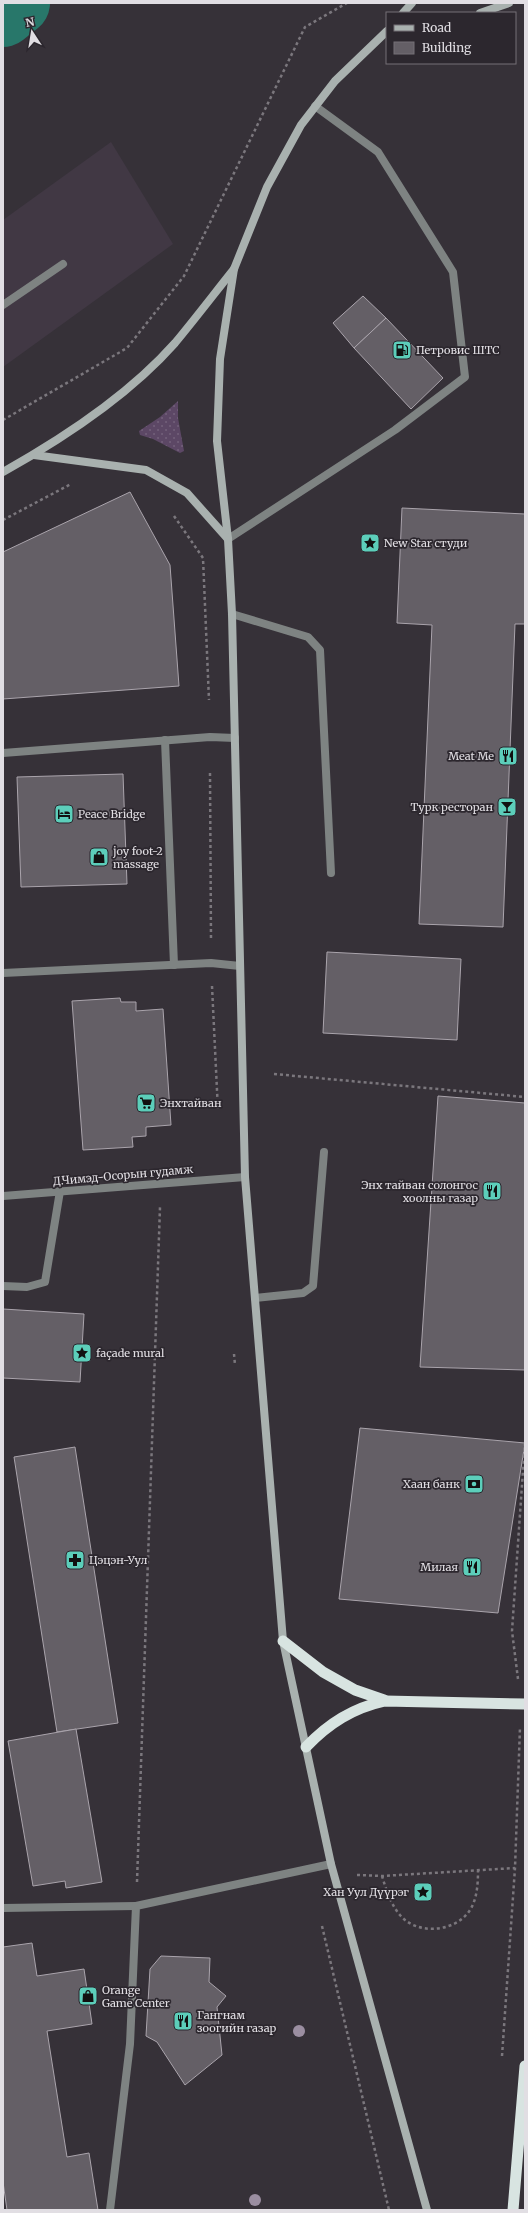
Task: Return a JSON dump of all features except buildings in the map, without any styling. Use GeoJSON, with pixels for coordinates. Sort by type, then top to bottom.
{"type":"FeatureCollection","features":[{"type":"Feature","properties":{"kind":"highway"},"geometry":{"type":"LineString","coordinates":[[283,1641],[323,1672],[354,1690],[385,1701]]}},
{"type":"Feature","properties":{"kind":"highway"},"geometry":{"type":"LineString","coordinates":[[306,1747],[319,1733],[338,1719],[364,1706],[385,1701],[523,1704]]}},
{"type":"Feature","properties":{"kind":"highway"},"geometry":{"type":"LineString","coordinates":[[513,2210],[525,2066]]}},
{"type":"Feature","properties":{"kind":"main road"},"geometry":{"type":"LineString","coordinates":[[404,12],[412,3]]}},
{"type":"Feature","properties":{"kind":"main road"},"geometry":{"type":"LineString","coordinates":[[483,12],[509,3]]}},
{"type":"Feature","properties":{"kind":"main road"},"geometry":{"type":"LineString","coordinates":[[384,37],[335,81],[315,106],[301,125],[267,187],[234,269],[220,359],[217,441],[228,539],[232,614],[245,1177],[283,1641],[331,1864],[427,2210]]}},
{"type":"Feature","properties":{"kind":"main road"},"geometry":{"type":"LineString","coordinates":[[3,472],[34,455],[119,396],[174,344],[234,269]]}},
{"type":"Feature","properties":{"kind":"main road"},"geometry":{"type":"LineString","coordinates":[[34,455],[146,470],[187,493],[228,539]]}},
{"type":"Feature","properties":{"kind":"street"},"geometry":{"type":"LineString","coordinates":[[228,539],[395,430],[465,377],[453,272],[378,152],[315,106]]}},
{"type":"Feature","properties":{"kind":"street"},"geometry":{"type":"LineString","coordinates":[[3,305],[63,264]]}},
{"type":"Feature","properties":{"kind":"street"},"geometry":{"type":"LineString","coordinates":[[232,614],[308,637],[320,650],[331,873]]}},
{"type":"Feature","properties":{"kind":"street"},"geometry":{"type":"LineString","coordinates":[[3,753],[210,737],[235,738]]}},
{"type":"Feature","properties":{"kind":"street"},"geometry":{"type":"LineString","coordinates":[[165,740],[174,965]]}},
{"type":"Feature","properties":{"kind":"street"},"geometry":{"type":"LineString","coordinates":[[3,974],[211,963],[240,966]]}},
{"type":"Feature","properties":{"kind":"street"},"geometry":{"type":"LineString","coordinates":[[255,1298],[303,1293],[313,1286],[324,1152]]}},
{"type":"Feature","properties":{"kind":"street","name":"Д.Чимэд-Осорын гудамж"},"geometry":{"type":"LineString","coordinates":[[3,1196],[245,1177]]}},
{"type":"Feature","properties":{"kind":"street"},"geometry":{"type":"LineString","coordinates":[[3,1286],[26,1287],[45,1282],[60,1191]]}},
{"type":"Feature","properties":{"kind":"street"},"geometry":{"type":"LineString","coordinates":[[3,1908],[136,1906],[331,1864]]}},
{"type":"Feature","properties":{"kind":"street"},"geometry":{"type":"LineString","coordinates":[[110,2210],[130,2044],[136,1906]]}},
{"type":"Feature","properties":{"kind":"path"},"geometry":{"type":"LineString","coordinates":[[3,420],[127,348],[184,276],[305,27],[347,3]]}},
{"type":"Feature","properties":{"kind":"path"},"geometry":{"type":"LineString","coordinates":[[274,1074],[525,1097]]}},
{"type":"Feature","properties":{"kind":"path"},"geometry":{"type":"LineString","coordinates":[[136,1906],[161,1183]]}},
{"type":"Feature","properties":{"kind":"path"},"geometry":{"type":"LineString","coordinates":[[501,2059],[515,1868],[523,1704],[512,1631],[525,1441]]}},
{"type":"Feature","properties":{"kind":"path"},"geometry":{"type":"LineString","coordinates":[[331,1864],[355,1874],[382,1876],[515,1868]]}},
{"type":"Feature","properties":{"kind":"path"},"geometry":{"type":"LineString","coordinates":[[382,1876],[390,1898],[400,1915],[417,1927],[438,1928],[460,1921],[470,1911],[477,1887],[478,1871]]}},
{"type":"Feature","properties":{"kind":"shaded area"},"geometry":{"type":"Polygon","coordinates":[[[111,142],[173,244],[3,367],[3,220],[111,142]]]}},
{"type":"Feature","properties":{"kind":"shaded area"},"geometry":{"type":"Polygon","coordinates":[[[178,401],[178,418],[184,451],[180,453],[153,439],[140,435],[139,431],[160,417],[178,401]]]}},
{"type":"Feature","properties":{"kind":"waterway"},"geometry":{"type":"LineString","coordinates":[[3,15],[18,3]]}},
{"type":"Feature","properties":{"kind":"place","name":"Петровис ШТС"},"geometry":{"type":"Point","coordinates":[402,350]}},
{"type":"Feature","properties":{"kind":"place","name":"New Star студи"},"geometry":{"type":"Point","coordinates":[370,543]}},
{"type":"Feature","properties":{"kind":"place","name":"Meat Me"},"geometry":{"type":"Point","coordinates":[508,756]}},
{"type":"Feature","properties":{"kind":"place","name":"Турк ресторан"},"geometry":{"type":"Point","coordinates":[507,807]}},
{"type":"Feature","properties":{"kind":"place","name":"Peace Bridge"},"geometry":{"type":"Point","coordinates":[64,814]}},
{"type":"Feature","properties":{"kind":"place","name":"joy foot-2 massage"},"geometry":{"type":"Point","coordinates":[99,857]}},
{"type":"Feature","properties":{"kind":"place","name":"Энхтайван"},"geometry":{"type":"Point","coordinates":[146,1103]}},
{"type":"Feature","properties":{"kind":"place","name":"Энх тайван солонгос хоолны газар"},"geometry":{"type":"Point","coordinates":[492,1191]}},
{"type":"Feature","properties":{"kind":"place","name":"façade mural"},"geometry":{"type":"Point","coordinates":[82,1353]}},
{"type":"Feature","properties":{"kind":"place","name":"Хаан банк"},"geometry":{"type":"Point","coordinates":[474,1484]}},
{"type":"Feature","properties":{"kind":"place","name":"Цэцэн-Уул"},"geometry":{"type":"Point","coordinates":[75,1560]}},
{"type":"Feature","properties":{"kind":"place","name":"Милая"},"geometry":{"type":"Point","coordinates":[472,1567]}},
{"type":"Feature","properties":{"kind":"place","name":"Хан Уул Дүүрэг"},"geometry":{"type":"Point","coordinates":[423,1892]}},
{"type":"Feature","properties":{"kind":"place","name":"Orange Game Center"},"geometry":{"type":"Point","coordinates":[88,1996]}},
{"type":"Feature","properties":{"kind":"place","name":"Гангнам зоогийн газар"},"geometry":{"type":"Point","coordinates":[183,2021]}}]}
